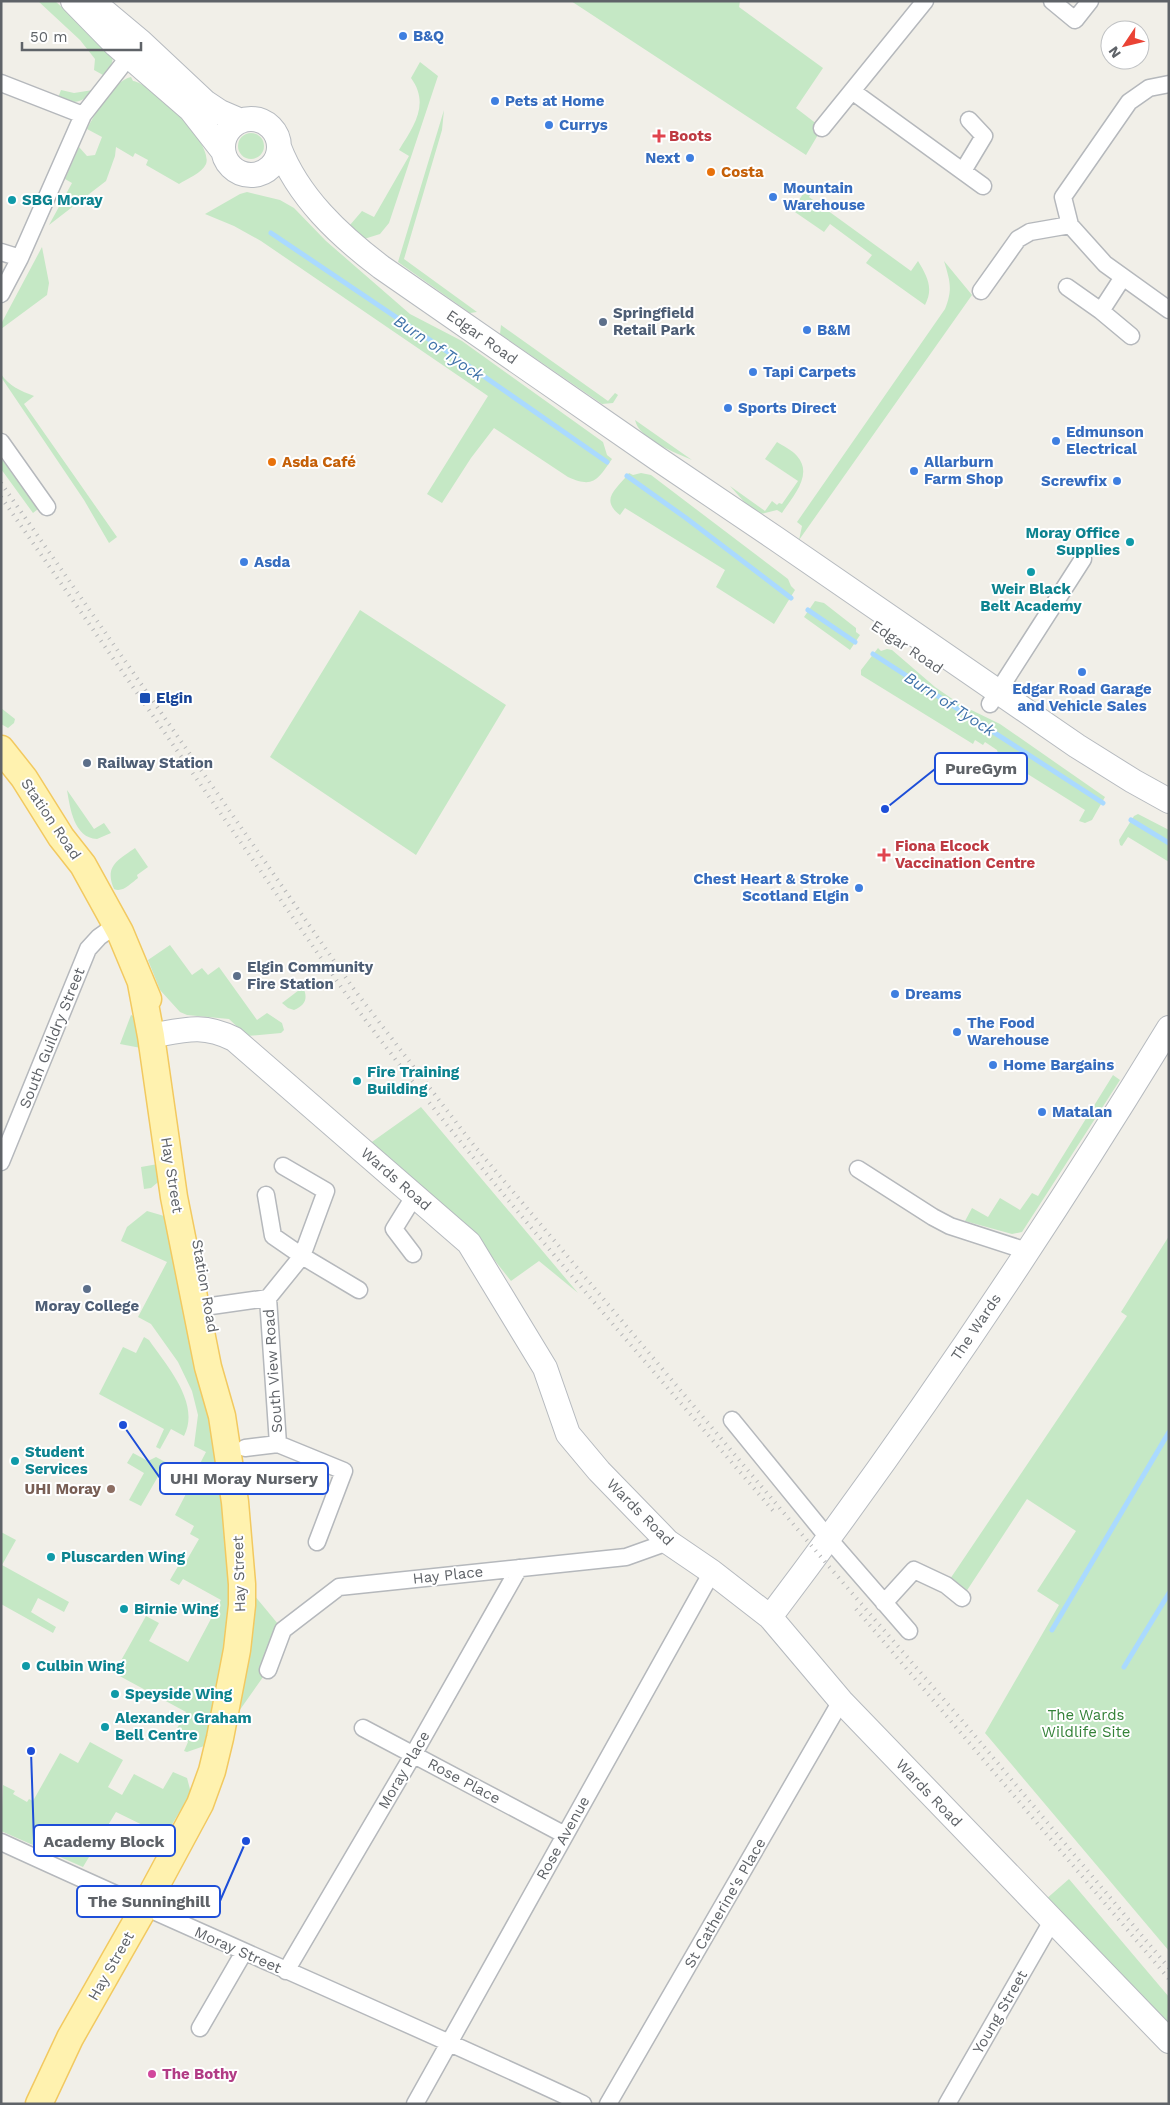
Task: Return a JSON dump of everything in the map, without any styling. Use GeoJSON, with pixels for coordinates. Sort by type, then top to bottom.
{"type":"FeatureCollection","features":[{"type":"Feature","properties":{"kind":"main road","name":"Station Road"},"geometry":{"type":"LineString","coordinates":[[1,730],[29,762],[53,798],[77,845],[83,865]]}},
{"type":"Feature","properties":{"kind":"main road","name":"Station Road"},"geometry":{"type":"LineString","coordinates":[[1,749],[24,778],[61,837],[83,865],[116,925],[141,983],[156,1035]]}},
{"type":"Feature","properties":{"kind":"main road","name":"Hay Street"},"geometry":{"type":"LineString","coordinates":[[39,2104],[70,2038],[144,1908],[200,1804],[212,1770],[220,1738],[237,1650],[242,1605],[235,1502],[222,1416],[208,1366],[203,1307],[174,1197],[156,1035]]}},
{"type":"Feature","properties":{"kind":"street"},"geometry":{"type":"LineString","coordinates":[[74,1],[135,50],[205,102],[220,112],[241,121]]}},
{"type":"Feature","properties":{"kind":"street"},"geometry":{"type":"LineString","coordinates":[[92,1],[190,110],[236,170],[252,175],[260,173],[274,163],[278,147],[276,136],[271,128],[264,122],[255,119],[241,121],[230,127],[223,143],[223,151]]}},
{"type":"Feature","properties":{"kind":"street"},"geometry":{"type":"LineString","coordinates":[[822,128],[925,1]]}},
{"type":"Feature","properties":{"kind":"street"},"geometry":{"type":"LineString","coordinates":[[1052,1],[1075,20],[1090,1]]}},
{"type":"Feature","properties":{"kind":"street"},"geometry":{"type":"LineString","coordinates":[[1,294],[20,258],[83,115],[135,50]]}},
{"type":"Feature","properties":{"kind":"street"},"geometry":{"type":"LineString","coordinates":[[1,83],[83,115]]}},
{"type":"Feature","properties":{"kind":"street"},"geometry":{"type":"LineString","coordinates":[[1167,307],[1105,264],[1070,225],[1063,197],[1129,102],[1149,88],[1169,84]]}},
{"type":"Feature","properties":{"kind":"street"},"geometry":{"type":"LineString","coordinates":[[852,91],[983,186]]}},
{"type":"Feature","properties":{"kind":"street"},"geometry":{"type":"LineString","coordinates":[[963,171],[984,136],[969,120]]}},
{"type":"Feature","properties":{"kind":"street","name":"Edgar Road"},"geometry":{"type":"LineString","coordinates":[[278,147],[286,165],[314,206],[353,244],[381,267],[658,459],[754,523],[1125,795],[1169,818]]}},
{"type":"Feature","properties":{"kind":"street","name":"Edgar Road"},"geometry":{"type":"LineString","coordinates":[[260,173],[314,206]]}},
{"type":"Feature","properties":{"kind":"street"},"geometry":{"type":"LineString","coordinates":[[980,291],[1018,239],[1030,232],[1070,225]]}},
{"type":"Feature","properties":{"kind":"street"},"geometry":{"type":"LineString","coordinates":[[1,252],[20,258]]}},
{"type":"Feature","properties":{"kind":"street"},"geometry":{"type":"LineString","coordinates":[[1101,311],[1123,277]]}},
{"type":"Feature","properties":{"kind":"street"},"geometry":{"type":"LineString","coordinates":[[1067,286],[1131,336]]}},
{"type":"Feature","properties":{"kind":"street"},"geometry":{"type":"LineString","coordinates":[[1,442],[47,507]]}},
{"type":"Feature","properties":{"kind":"street"},"geometry":{"type":"LineString","coordinates":[[994,698],[1082,559]]}},
{"type":"Feature","properties":{"kind":"street","name":"Edgar Road"},"geometry":{"type":"LineString","coordinates":[[994,698],[1133,781],[1169,800]]}},
{"type":"Feature","properties":{"kind":"street","name":"South Guildry Street"},"geometry":{"type":"LineString","coordinates":[[1,1162],[88,949],[99,936],[116,925]]}},
{"type":"Feature","properties":{"kind":"street","name":"Wards Road"},"geometry":{"type":"LineString","coordinates":[[156,1035],[195,1028],[219,1031],[234,1039],[469,1244],[507,1302],[545,1368],[568,1434],[599,1471],[668,1542],[712,1572],[770,1617],[841,1701],[1169,2041]]}},
{"type":"Feature","properties":{"kind":"street","name":"The Wards"},"geometry":{"type":"LineString","coordinates":[[770,1617],[829,1539],[976,1328],[1169,1028]]}},
{"type":"Feature","properties":{"kind":"street","name":"South View Road"},"geometry":{"type":"LineString","coordinates":[[278,1444],[268,1298],[302,1256],[326,1191],[283,1166]]}},
{"type":"Feature","properties":{"kind":"street"},"geometry":{"type":"LineString","coordinates":[[858,1170],[950,1226],[1027,1251]]}},
{"type":"Feature","properties":{"kind":"street"},"geometry":{"type":"LineString","coordinates":[[266,1195],[273,1236],[302,1256],[359,1290]]}},
{"type":"Feature","properties":{"kind":"street"},"geometry":{"type":"LineString","coordinates":[[413,1254],[394,1229],[415,1195]]}},
{"type":"Feature","properties":{"kind":"street","name":"South View Road"},"geometry":{"type":"LineString","coordinates":[[203,1307],[268,1298]]}},
{"type":"Feature","properties":{"kind":"street"},"geometry":{"type":"LineString","coordinates":[[732,1420],[829,1539],[909,1631]]}},
{"type":"Feature","properties":{"kind":"street","name":"South View Road"},"geometry":{"type":"LineString","coordinates":[[246,1448],[278,1444],[344,1471],[317,1542]]}},
{"type":"Feature","properties":{"kind":"street","name":"Hay Place"},"geometry":{"type":"LineString","coordinates":[[268,1670],[283,1630],[339,1587],[626,1557],[668,1542]]}},
{"type":"Feature","properties":{"kind":"street","name":"Moray Place"},"geometry":{"type":"LineString","coordinates":[[286,1971],[519,1568]]}},
{"type":"Feature","properties":{"kind":"street"},"geometry":{"type":"LineString","coordinates":[[884,1603],[914,1570],[946,1585],[962,1598]]}},
{"type":"Feature","properties":{"kind":"street","name":"Rose Avenue"},"geometry":{"type":"LineString","coordinates":[[415,2104],[712,1572]]}},
{"type":"Feature","properties":{"kind":"street","name":"St Catherine's Place"},"geometry":{"type":"LineString","coordinates":[[608,2104],[841,1701]]}},
{"type":"Feature","properties":{"kind":"street","name":"Rose Place"},"geometry":{"type":"LineString","coordinates":[[363,1728],[565,1835]]}},
{"type":"Feature","properties":{"kind":"street","name":"Moray Street"},"geometry":{"type":"LineString","coordinates":[[1,1842],[144,1908],[450,2042],[583,2104]]}},
{"type":"Feature","properties":{"kind":"street","name":"Young Street"},"geometry":{"type":"LineString","coordinates":[[947,2104],[1052,1921]]}},
{"type":"Feature","properties":{"kind":"street"},"geometry":{"type":"LineString","coordinates":[[200,2028],[244,1952]]}},
{"type":"Feature","properties":{"kind":"green space"},"geometry":{"type":"Polygon","coordinates":[[[38,1],[55,1],[113,53],[110,69],[103,75],[94,70],[95,59],[80,40],[38,1]]]}},
{"type":"Feature","properties":{"kind":"green space"},"geometry":{"type":"Polygon","coordinates":[[[571,1],[740,1],[739,7],[823,68],[796,108],[822,128],[806,155],[571,1]]]}},
{"type":"Feature","properties":{"kind":"green space"},"geometry":{"type":"Polygon","coordinates":[[[420,62],[438,76],[389,223],[380,234],[364,239],[350,225],[362,211],[374,217],[409,156],[399,150],[418,115],[419,97],[417,88],[411,78],[420,62]]]}},
{"type":"Feature","properties":{"kind":"green space"},"geometry":{"type":"Polygon","coordinates":[[[131,77],[133,81],[142,84],[166,102],[179,115],[200,142],[206,154],[206,164],[198,173],[179,184],[146,165],[148,160],[135,153],[133,157],[116,147],[115,156],[106,181],[49,225],[72,183],[65,179],[79,147],[87,156],[95,155],[102,137],[87,129],[90,123],[111,91],[124,80],[131,77]]]}},
{"type":"Feature","properties":{"kind":"green space"},"geometry":{"type":"Polygon","coordinates":[[[61,90],[74,93],[93,90],[82,100],[68,102],[58,98],[61,90]]]}},
{"type":"Feature","properties":{"kind":"green space"},"geometry":{"type":"Polygon","coordinates":[[[444,110],[442,130],[404,259],[477,312],[470,313],[398,262],[444,110]]]}},
{"type":"Feature","properties":{"kind":"green space"},"geometry":{"type":"Polygon","coordinates":[[[251,133],[260,137],[264,146],[260,155],[251,159],[242,155],[238,146],[242,137],[251,133]]]}},
{"type":"Feature","properties":{"kind":"green space"},"geometry":{"type":"Polygon","coordinates":[[[810,184],[815,187],[809,197],[911,271],[918,261],[927,277],[929,288],[928,299],[925,305],[866,263],[872,255],[830,224],[824,232],[792,210],[810,184]]]}},
{"type":"Feature","properties":{"kind":"green space"},"geometry":{"type":"Polygon","coordinates":[[[247,192],[280,200],[294,208],[326,241],[410,314],[462,341],[603,442],[607,455],[612,459],[603,472],[599,477],[590,482],[568,477],[494,428],[471,458],[442,503],[427,494],[488,396],[261,241],[234,226],[205,214],[247,192]]]}},
{"type":"Feature","properties":{"kind":"green space"},"geometry":{"type":"Polygon","coordinates":[[[42,247],[49,283],[47,295],[1,329],[1,324],[42,247]]]}},
{"type":"Feature","properties":{"kind":"green space"},"geometry":{"type":"Polygon","coordinates":[[[944,261],[972,295],[799,540],[802,526],[797,522],[945,309],[950,285],[944,261]]]}},
{"type":"Feature","properties":{"kind":"green space"},"geometry":{"type":"Polygon","coordinates":[[[501,325],[608,401],[615,393],[618,395],[613,403],[602,404],[500,334],[501,325]]]}},
{"type":"Feature","properties":{"kind":"green space"},"geometry":{"type":"Polygon","coordinates":[[[1,374],[12,385],[34,396],[24,404],[117,537],[109,543],[84,500],[1,377],[1,374]]]}},
{"type":"Feature","properties":{"kind":"green space"},"geometry":{"type":"Polygon","coordinates":[[[635,420],[692,460],[651,439],[643,433],[635,420]]]}},
{"type":"Feature","properties":{"kind":"green space"},"geometry":{"type":"Polygon","coordinates":[[[777,442],[790,450],[802,463],[802,478],[796,493],[782,513],[777,510],[761,514],[747,505],[730,486],[765,511],[772,501],[777,505],[779,503],[782,504],[798,481],[765,459],[777,442]]]}},
{"type":"Feature","properties":{"kind":"green space"},"geometry":{"type":"Polygon","coordinates":[[[1,458],[38,509],[33,513],[1,469],[1,458]]]}},
{"type":"Feature","properties":{"kind":"green space"},"geometry":{"type":"Polygon","coordinates":[[[629,473],[633,475],[641,473],[651,475],[788,579],[795,590],[774,624],[716,587],[725,570],[625,508],[620,515],[614,509],[610,499],[612,494],[629,473]]]}},
{"type":"Feature","properties":{"kind":"green space"},"geometry":{"type":"Polygon","coordinates":[[[815,601],[824,603],[856,628],[856,632],[860,635],[850,650],[804,617],[815,601]]]}},
{"type":"Feature","properties":{"kind":"green space"},"geometry":{"type":"Polygon","coordinates":[[[360,610],[506,705],[416,855],[270,757],[360,610]]]}},
{"type":"Feature","properties":{"kind":"green space"},"geometry":{"type":"Polygon","coordinates":[[[878,648],[881,651],[892,650],[935,687],[961,705],[1000,724],[1105,797],[1092,820],[1085,823],[1079,821],[1085,810],[999,756],[997,750],[985,742],[983,745],[975,740],[973,744],[861,675],[861,670],[878,648]]]}},
{"type":"Feature","properties":{"kind":"green space"},"geometry":{"type":"Polygon","coordinates":[[[1,708],[15,719],[14,723],[8,728],[1,724],[1,708]]]}},
{"type":"Feature","properties":{"kind":"green space"},"geometry":{"type":"Polygon","coordinates":[[[67,790],[94,829],[104,823],[111,833],[97,839],[83,833],[78,828],[72,813],[67,790]]]}},
{"type":"Feature","properties":{"kind":"green space"},"geometry":{"type":"Polygon","coordinates":[[[1138,814],[1169,830],[1169,862],[1128,837],[1122,846],[1120,845],[1119,840],[1134,816],[1138,814]]]}},
{"type":"Feature","properties":{"kind":"green space"},"geometry":{"type":"Polygon","coordinates":[[[135,848],[148,867],[137,875],[138,878],[127,887],[121,890],[114,889],[111,875],[114,864],[135,848]]]}},
{"type":"Feature","properties":{"kind":"green space"},"geometry":{"type":"Polygon","coordinates":[[[170,945],[192,975],[202,968],[208,975],[219,967],[257,1020],[267,1013],[282,1023],[284,1030],[281,1033],[247,1036],[229,1019],[187,1015],[180,1012],[160,990],[148,960],[170,945]]]}},
{"type":"Feature","properties":{"kind":"green space"},"geometry":{"type":"Polygon","coordinates":[[[303,987],[306,998],[301,1006],[294,1010],[282,1003],[303,987]]]}},
{"type":"Feature","properties":{"kind":"green space"},"geometry":{"type":"Polygon","coordinates":[[[131,1015],[138,1018],[163,1178],[151,1188],[144,1189],[141,1167],[158,1164],[141,1048],[120,1044],[131,1015]]]}},
{"type":"Feature","properties":{"kind":"green space"},"geometry":{"type":"Polygon","coordinates":[[[1113,1075],[1120,1080],[1022,1232],[1012,1234],[965,1221],[972,1208],[988,1217],[1000,1198],[1020,1210],[1032,1193],[1038,1196],[1113,1075]]]}},
{"type":"Feature","properties":{"kind":"green space"},"geometry":{"type":"Polygon","coordinates":[[[421,1107],[578,1293],[539,1261],[511,1281],[481,1243],[369,1144],[421,1107]]]}},
{"type":"Feature","properties":{"kind":"green space"},"geometry":{"type":"Polygon","coordinates":[[[147,1211],[171,1218],[217,1451],[231,1580],[227,1653],[210,1744],[187,1752],[184,1751],[188,1742],[174,1734],[186,1712],[114,1673],[146,1616],[159,1623],[149,1641],[188,1662],[221,1600],[183,1579],[179,1585],[170,1580],[180,1563],[184,1565],[199,1539],[190,1534],[194,1526],[175,1515],[189,1488],[160,1473],[141,1506],[129,1500],[144,1473],[127,1463],[133,1453],[148,1461],[156,1457],[193,1477],[206,1452],[194,1446],[198,1415],[192,1391],[178,1362],[151,1324],[138,1317],[167,1262],[121,1241],[127,1227],[147,1211]]]}},
{"type":"Feature","properties":{"kind":"green space","name":"The Wards Wildlife Site"},"geometry":{"type":"Polygon","coordinates":[[[1169,1236],[1169,1951],[985,1733],[1059,1605],[1037,1591],[1076,1531],[1027,1499],[962,1598],[946,1585],[1127,1316],[1121,1312],[1169,1236]]]}},
{"type":"Feature","properties":{"kind":"green space"},"geometry":{"type":"Polygon","coordinates":[[[144,1337],[149,1340],[172,1373],[185,1398],[188,1411],[188,1423],[184,1436],[171,1429],[160,1449],[156,1447],[164,1429],[99,1394],[123,1347],[136,1353],[144,1337]]]}},
{"type":"Feature","properties":{"kind":"green space"},"geometry":{"type":"Polygon","coordinates":[[[1,1532],[16,1540],[2,1565],[69,1602],[64,1612],[38,1598],[31,1612],[56,1627],[53,1633],[1,1604],[1,1532]]]}},
{"type":"Feature","properties":{"kind":"green space"},"geometry":{"type":"Polygon","coordinates":[[[244,1583],[283,1630],[268,1670],[220,1738],[244,1583]]]}},
{"type":"Feature","properties":{"kind":"green space"},"geometry":{"type":"Polygon","coordinates":[[[90,1742],[123,1760],[108,1787],[122,1795],[134,1774],[163,1789],[173,1772],[187,1778],[191,1793],[165,1836],[116,1812],[83,1867],[1,1831],[3,1785],[15,1791],[13,1794],[27,1802],[29,1799],[33,1801],[60,1753],[78,1763],[90,1742]]]}},
{"type":"Feature","properties":{"kind":"green space"},"geometry":{"type":"Polygon","coordinates":[[[1069,1879],[1169,1997],[1169,2029],[1045,1900],[1069,1879]]]}},
{"type":"Feature","properties":{"kind":"waterway","name":"Burn of Tyock"},"geometry":{"type":"LineString","coordinates":[[271,233],[607,462]]}},
{"type":"Feature","properties":{"kind":"waterway","name":"Burn of Tyock"},"geometry":{"type":"LineString","coordinates":[[627,476],[686,518],[791,598]]}},
{"type":"Feature","properties":{"kind":"waterway","name":"Burn of Tyock"},"geometry":{"type":"LineString","coordinates":[[808,610],[855,642]]}},
{"type":"Feature","properties":{"kind":"waterway","name":"Burn of Tyock"},"geometry":{"type":"LineString","coordinates":[[873,654],[1103,803]]}},
{"type":"Feature","properties":{"kind":"waterway","name":"Burn of Tyock"},"geometry":{"type":"LineString","coordinates":[[1131,820],[1169,843]]}},
{"type":"Feature","properties":{"kind":"waterway"},"geometry":{"type":"LineString","coordinates":[[1052,1630],[1169,1432]]}},
{"type":"Feature","properties":{"kind":"waterway"},"geometry":{"type":"LineString","coordinates":[[1124,1667],[1169,1593]]}},
{"type":"Feature","properties":{"kind":"railway"},"geometry":{"type":"LineString","coordinates":[[1,483],[353,988],[472,1143],[826,1563],[965,1724],[1169,1968]]}},
{"type":"Feature","properties":{"kind":"railway"},"geometry":{"type":"LineString","coordinates":[[1,497],[346,994],[397,1061],[556,1257],[775,1513]]}},
{"type":"Feature","properties":{"kind":"railway"},"geometry":{"type":"LineString","coordinates":[[856,1609],[1169,1979]]}},
{"type":"Feature","properties":{"kind":"place","name":"B&Q"},"geometry":{"type":"Point","coordinates":[403,36]}},
{"type":"Feature","properties":{"kind":"place","name":"Pets at Home"},"geometry":{"type":"Point","coordinates":[495,101]}},
{"type":"Feature","properties":{"kind":"place","name":"Currys"},"geometry":{"type":"Point","coordinates":[549,125]}},
{"type":"Feature","properties":{"kind":"place","name":"Boots"},"geometry":{"type":"Point","coordinates":[659,136]}},
{"type":"Feature","properties":{"kind":"place","name":"Next"},"geometry":{"type":"Point","coordinates":[690,158]}},
{"type":"Feature","properties":{"kind":"place","name":"Costa"},"geometry":{"type":"Point","coordinates":[711,172]}},
{"type":"Feature","properties":{"kind":"place","name":"Mountain Warehouse"},"geometry":{"type":"Point","coordinates":[773,197]}},
{"type":"Feature","properties":{"kind":"place","name":"SBG Moray"},"geometry":{"type":"Point","coordinates":[12,200]}},
{"type":"Feature","properties":{"kind":"place","name":"Springfield Retail Park"},"geometry":{"type":"Point","coordinates":[603,322]}},
{"type":"Feature","properties":{"kind":"place","name":"B&M"},"geometry":{"type":"Point","coordinates":[807,330]}},
{"type":"Feature","properties":{"kind":"place","name":"Tapi Carpets"},"geometry":{"type":"Point","coordinates":[753,372]}},
{"type":"Feature","properties":{"kind":"place","name":"Sports Direct"},"geometry":{"type":"Point","coordinates":[728,408]}},
{"type":"Feature","properties":{"kind":"place","name":"Edmunson Electrical"},"geometry":{"type":"Point","coordinates":[1056,441]}},
{"type":"Feature","properties":{"kind":"place","name":"Asda Café"},"geometry":{"type":"Point","coordinates":[272,462]}},
{"type":"Feature","properties":{"kind":"place","name":"Allarburn Farm Shop"},"geometry":{"type":"Point","coordinates":[914,471]}},
{"type":"Feature","properties":{"kind":"place","name":"Screwfix"},"geometry":{"type":"Point","coordinates":[1117,481]}},
{"type":"Feature","properties":{"kind":"place","name":"Moray Office Supplies"},"geometry":{"type":"Point","coordinates":[1130,542]}},
{"type":"Feature","properties":{"kind":"place","name":"Asda"},"geometry":{"type":"Point","coordinates":[244,562]}},
{"type":"Feature","properties":{"kind":"place","name":"Weir Black Belt Academy"},"geometry":{"type":"Point","coordinates":[1031,572]}},
{"type":"Feature","properties":{"kind":"place","name":"Edgar Road Garage and Vehicle Sales"},"geometry":{"type":"Point","coordinates":[1082,672]}},
{"type":"Feature","properties":{"kind":"place","name":"Elgin"},"geometry":{"type":"Point","coordinates":[145,698]}},
{"type":"Feature","properties":{"kind":"place","name":"Railway Station"},"geometry":{"type":"Point","coordinates":[87,763]}},
{"type":"Feature","properties":{"kind":"place","name":"PureGym"},"geometry":{"type":"Point","coordinates":[885,809]}},
{"type":"Feature","properties":{"kind":"place","name":"Fiona Elcock Vaccination Centre"},"geometry":{"type":"Point","coordinates":[884,855]}},
{"type":"Feature","properties":{"kind":"place","name":"Chest Heart & Stroke Scotland Elgin"},"geometry":{"type":"Point","coordinates":[859,888]}},
{"type":"Feature","properties":{"kind":"place","name":"Elgin Community Fire Station"},"geometry":{"type":"Point","coordinates":[237,976]}},
{"type":"Feature","properties":{"kind":"place","name":"Dreams"},"geometry":{"type":"Point","coordinates":[895,994]}},
{"type":"Feature","properties":{"kind":"place","name":"The Food Warehouse"},"geometry":{"type":"Point","coordinates":[957,1032]}},
{"type":"Feature","properties":{"kind":"place","name":"Home Bargains"},"geometry":{"type":"Point","coordinates":[993,1065]}},
{"type":"Feature","properties":{"kind":"place","name":"Fire Training Building"},"geometry":{"type":"Point","coordinates":[357,1081]}},
{"type":"Feature","properties":{"kind":"place","name":"Matalan"},"geometry":{"type":"Point","coordinates":[1042,1112]}},
{"type":"Feature","properties":{"kind":"place","name":"Moray College"},"geometry":{"type":"Point","coordinates":[87,1289]}},
{"type":"Feature","properties":{"kind":"place","name":"UHI Moray Nursery"},"geometry":{"type":"Point","coordinates":[123,1425]}},
{"type":"Feature","properties":{"kind":"place","name":"Student Services"},"geometry":{"type":"Point","coordinates":[15,1461]}},
{"type":"Feature","properties":{"kind":"place","name":"UHI Moray"},"geometry":{"type":"Point","coordinates":[111,1489]}},
{"type":"Feature","properties":{"kind":"place","name":"Pluscarden Wing"},"geometry":{"type":"Point","coordinates":[51,1557]}},
{"type":"Feature","properties":{"kind":"place","name":"Birnie Wing"},"geometry":{"type":"Point","coordinates":[124,1609]}},
{"type":"Feature","properties":{"kind":"place","name":"Culbin Wing"},"geometry":{"type":"Point","coordinates":[26,1666]}},
{"type":"Feature","properties":{"kind":"place","name":"Speyside Wing"},"geometry":{"type":"Point","coordinates":[115,1694]}},
{"type":"Feature","properties":{"kind":"place","name":"Alexander Graham Bell Centre"},"geometry":{"type":"Point","coordinates":[105,1727]}},
{"type":"Feature","properties":{"kind":"place","name":"Academy Block"},"geometry":{"type":"Point","coordinates":[31,1751]}},
{"type":"Feature","properties":{"kind":"place","name":"The Sunninghill"},"geometry":{"type":"Point","coordinates":[246,1841]}},
{"type":"Feature","properties":{"kind":"place","name":"The Bothy"},"geometry":{"type":"Point","coordinates":[152,2074]}}]}
